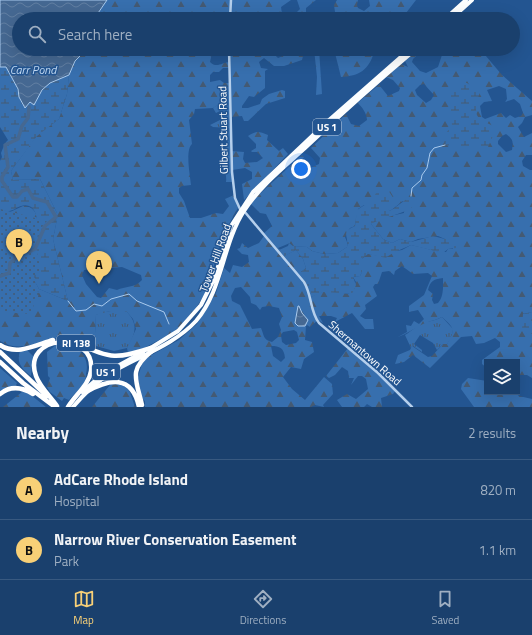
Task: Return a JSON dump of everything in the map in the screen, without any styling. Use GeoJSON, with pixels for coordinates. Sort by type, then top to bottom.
{"type":"FeatureCollection","features":[{"type":"Feature","properties":{"kind":"highway"},"geometry":{"type":"LineString","coordinates":[[453,12],[466,0]]}},
{"type":"Feature","properties":{"kind":"highway"},"geometry":{"type":"LineString","coordinates":[[459,12],[472,0]]}},
{"type":"Feature","properties":{"kind":"highway","name":"Tower Hill Road"},"geometry":{"type":"LineString","coordinates":[[73,407],[86,392],[111,373],[152,349],[183,326],[201,305],[214,279],[227,234],[261,183],[402,56]]}},
{"type":"Feature","properties":{"kind":"highway","name":"Tower Hill Road"},"geometry":{"type":"LineString","coordinates":[[242,210],[262,187],[408,56]]}},
{"type":"Feature","properties":{"kind":"highway"},"geometry":{"type":"LineString","coordinates":[[313,140],[357,95]]}},
{"type":"Feature","properties":{"kind":"highway","name":"RI 138"},"geometry":{"type":"LineString","coordinates":[[0,345],[9,349],[20,350],[53,340],[65,339],[112,357],[152,349]]}},
{"type":"Feature","properties":{"kind":"highway"},"geometry":{"type":"LineString","coordinates":[[57,407],[38,380],[35,365],[38,355],[45,347],[56,342],[65,341],[84,350],[91,366],[88,380],[68,407]]}},
{"type":"Feature","properties":{"kind":"highway"},"geometry":{"type":"LineString","coordinates":[[140,407],[136,372],[140,361],[152,349]]}},
{"type":"Feature","properties":{"kind":"highway","name":"Tower Hill Road"},"geometry":{"type":"LineString","coordinates":[[68,407],[97,378],[152,349]]}},
{"type":"Feature","properties":{"kind":"highway"},"geometry":{"type":"LineString","coordinates":[[0,352],[57,407]]}},
{"type":"Feature","properties":{"kind":"highway"},"geometry":{"type":"LineString","coordinates":[[0,362],[57,407]]}},
{"type":"Feature","properties":{"kind":"highway"},"geometry":{"type":"LineString","coordinates":[[86,392],[104,383],[120,382],[132,390],[140,407]]}},
{"type":"Feature","properties":{"kind":"highway"},"geometry":{"type":"LineString","coordinates":[[0,394],[8,389],[19,388],[45,399]]}},
{"type":"Feature","properties":{"kind":"street"},"geometry":{"type":"LineString","coordinates":[[230,12],[231,0]]}},
{"type":"Feature","properties":{"kind":"street","name":"Gilbert Stuart Road"},"geometry":{"type":"LineString","coordinates":[[230,56],[232,172],[235,198],[242,210]]}},
{"type":"Feature","properties":{"kind":"street","name":"Shermantown Road"},"geometry":{"type":"LineString","coordinates":[[242,210],[306,286],[316,319],[319,323],[378,373],[412,407]]}},
{"type":"Feature","properties":{"kind":"green space"},"geometry":{"type":"Polygon","coordinates":[[[107,0],[291,0],[281,7],[282,12],[99,12],[107,0]]]}},
{"type":"Feature","properties":{"kind":"green space"},"geometry":{"type":"Polygon","coordinates":[[[297,0],[316,0],[306,8],[306,12],[297,12],[300,9],[297,0]]]}},
{"type":"Feature","properties":{"kind":"green space"},"geometry":{"type":"Polygon","coordinates":[[[337,0],[358,0],[358,8],[364,11],[370,6],[369,0],[416,0],[407,12],[335,12],[334,5],[337,0]]]}},
{"type":"Feature","properties":{"kind":"green space"},"geometry":{"type":"Polygon","coordinates":[[[80,56],[211,56],[210,62],[217,65],[230,62],[229,56],[276,56],[278,58],[283,56],[303,56],[302,60],[284,66],[274,66],[264,58],[259,62],[261,68],[268,69],[265,71],[265,88],[254,97],[249,96],[242,108],[248,108],[260,104],[262,99],[269,94],[282,90],[285,91],[285,98],[266,104],[248,121],[244,121],[242,116],[231,117],[230,97],[213,108],[195,109],[194,114],[189,120],[192,144],[188,157],[191,185],[182,186],[179,188],[179,193],[184,201],[190,218],[201,218],[216,213],[223,214],[229,206],[225,199],[234,195],[239,206],[224,233],[205,294],[195,309],[172,333],[144,348],[128,353],[127,348],[136,329],[133,319],[127,312],[109,311],[96,315],[96,344],[93,348],[61,337],[23,346],[8,345],[0,341],[0,297],[29,277],[33,278],[39,289],[68,301],[53,239],[57,213],[40,179],[13,180],[11,171],[37,135],[59,119],[67,94],[69,75],[75,61],[80,56]],[[223,68],[219,72],[213,72],[210,75],[210,82],[220,80],[224,83],[230,83],[230,68],[223,68]],[[122,267],[84,270],[82,275],[86,284],[97,297],[101,298],[109,288],[117,290],[133,286],[142,280],[141,275],[122,267]]]}},
{"type":"Feature","properties":{"kind":"green space"},"geometry":{"type":"Polygon","coordinates":[[[315,56],[319,56],[322,94],[316,95],[317,77],[315,56]]]}},
{"type":"Feature","properties":{"kind":"green space"},"geometry":{"type":"Polygon","coordinates":[[[336,56],[373,56],[366,68],[362,71],[353,75],[341,77],[336,56]]]}},
{"type":"Feature","properties":{"kind":"green space"},"geometry":{"type":"Polygon","coordinates":[[[411,56],[416,56],[412,62],[420,71],[426,73],[438,67],[442,56],[486,56],[502,75],[532,101],[532,115],[525,117],[518,127],[524,137],[532,133],[532,155],[526,155],[522,161],[523,166],[532,170],[532,312],[523,314],[527,334],[532,334],[532,378],[527,375],[520,375],[520,359],[484,359],[484,366],[482,364],[482,360],[500,347],[500,342],[495,338],[484,343],[476,344],[472,336],[461,337],[430,368],[413,355],[404,362],[395,364],[398,355],[410,350],[412,346],[428,357],[432,356],[443,344],[447,344],[453,332],[451,326],[442,317],[398,337],[407,332],[406,325],[411,326],[414,321],[419,324],[424,319],[418,310],[409,312],[409,306],[424,295],[432,276],[428,273],[413,274],[402,266],[395,271],[394,275],[389,271],[382,272],[378,284],[375,284],[373,287],[377,296],[365,305],[366,309],[360,316],[365,319],[373,319],[374,329],[365,329],[352,313],[335,322],[337,318],[331,316],[319,316],[323,323],[318,320],[310,327],[307,325],[306,326],[305,340],[312,342],[314,352],[304,359],[301,369],[291,367],[283,377],[292,389],[305,400],[324,377],[332,384],[333,394],[323,405],[324,407],[315,405],[311,407],[145,407],[145,401],[141,398],[138,377],[142,364],[148,357],[179,340],[197,324],[216,293],[224,268],[230,273],[233,265],[242,267],[249,262],[248,255],[242,254],[237,249],[240,248],[242,243],[248,248],[259,243],[264,236],[263,234],[272,226],[266,214],[260,213],[250,203],[302,155],[304,157],[301,161],[302,165],[308,169],[319,164],[320,158],[311,148],[346,114],[351,124],[359,126],[367,120],[365,113],[357,103],[380,84],[388,96],[399,91],[400,88],[393,80],[386,77],[401,64],[408,67],[405,61],[411,56]],[[424,84],[420,85],[415,90],[417,95],[426,103],[431,100],[434,95],[424,84]],[[499,86],[487,90],[492,101],[484,102],[480,106],[482,117],[485,119],[501,113],[506,118],[510,115],[515,118],[521,116],[523,113],[520,104],[514,99],[505,102],[507,99],[506,89],[499,86]],[[506,134],[498,141],[498,144],[506,152],[512,150],[513,145],[512,141],[506,134]],[[372,200],[368,205],[364,205],[358,209],[355,226],[350,228],[345,237],[347,247],[338,253],[324,254],[312,251],[307,247],[293,246],[290,243],[278,248],[286,255],[296,250],[303,259],[306,268],[301,272],[311,297],[322,292],[349,294],[356,282],[353,277],[360,276],[362,272],[362,259],[368,254],[387,257],[391,252],[402,250],[411,245],[442,252],[446,252],[448,249],[453,249],[453,239],[445,239],[438,236],[418,239],[411,242],[400,239],[392,243],[383,239],[371,224],[376,219],[404,213],[403,201],[390,211],[372,200]],[[443,278],[437,279],[430,284],[428,290],[433,294],[432,300],[434,304],[438,303],[443,291],[443,278]],[[241,287],[235,288],[231,296],[232,301],[240,305],[252,329],[261,328],[264,337],[272,342],[278,337],[281,330],[279,324],[282,317],[279,308],[269,306],[262,307],[260,310],[256,305],[251,303],[250,297],[241,287]],[[294,330],[283,332],[281,335],[282,342],[286,345],[296,343],[299,340],[297,332],[294,330]],[[271,346],[273,356],[281,362],[285,358],[283,350],[277,346],[271,346]]]}},
{"type":"Feature","properties":{"kind":"green space"},"geometry":{"type":"Polygon","coordinates":[[[4,66],[14,80],[24,107],[26,107],[50,83],[69,75],[67,94],[59,119],[37,136],[11,171],[13,180],[40,179],[57,213],[53,239],[68,301],[39,289],[33,278],[17,273],[37,226],[37,222],[36,214],[29,206],[25,205],[8,211],[0,209],[0,161],[2,157],[1,153],[5,143],[8,140],[0,127],[0,67],[4,66]]]}},
{"type":"Feature","properties":{"kind":"green space"},"geometry":{"type":"Polygon","coordinates":[[[456,83],[467,83],[480,92],[476,106],[477,116],[484,122],[497,127],[488,147],[458,147],[445,145],[443,136],[452,126],[450,95],[456,83]]]}},
{"type":"Feature","properties":{"kind":"green space"},"geometry":{"type":"Polygon","coordinates":[[[230,96],[229,128],[213,127],[210,125],[220,120],[226,112],[220,111],[216,113],[213,108],[230,96]]]}},
{"type":"Feature","properties":{"kind":"green space"},"geometry":{"type":"Polygon","coordinates":[[[230,123],[231,151],[244,152],[243,159],[245,163],[257,162],[263,158],[257,152],[251,151],[256,148],[256,144],[248,136],[256,132],[268,135],[267,140],[279,151],[283,148],[288,154],[244,200],[242,184],[252,179],[252,172],[245,168],[232,170],[233,182],[226,182],[225,166],[227,138],[230,123]]]}},
{"type":"Feature","properties":{"kind":"green space"},"geometry":{"type":"Polygon","coordinates":[[[388,190],[394,199],[387,208],[390,211],[411,196],[413,197],[414,206],[404,212],[371,224],[383,239],[392,243],[400,239],[411,242],[433,236],[453,239],[457,244],[456,248],[448,249],[443,253],[411,245],[386,258],[368,254],[362,259],[362,272],[360,276],[353,277],[356,285],[352,294],[323,292],[311,297],[298,274],[306,268],[303,259],[296,250],[283,257],[277,249],[279,250],[288,246],[289,243],[293,246],[307,247],[312,251],[324,254],[338,253],[347,247],[346,233],[350,228],[355,226],[357,210],[368,204],[377,192],[388,190]]]}},
{"type":"Feature","properties":{"kind":"green space"},"geometry":{"type":"Polygon","coordinates":[[[23,206],[33,209],[37,218],[37,226],[10,212],[23,206]]]}},
{"type":"Feature","properties":{"kind":"green space"},"geometry":{"type":"Polygon","coordinates":[[[0,209],[47,221],[43,225],[40,233],[38,233],[37,238],[34,238],[40,267],[38,274],[32,276],[35,278],[36,291],[39,292],[38,297],[35,297],[32,314],[0,312],[0,209]]]}},
{"type":"Feature","properties":{"kind":"green space"},"geometry":{"type":"Polygon","coordinates":[[[120,310],[127,312],[134,325],[134,334],[127,348],[114,351],[96,346],[96,315],[102,312],[120,310]]]}},
{"type":"Feature","properties":{"kind":"green space"},"geometry":{"type":"Polygon","coordinates":[[[532,312],[532,334],[527,334],[522,329],[523,314],[532,312]]]}},
{"type":"Feature","properties":{"kind":"green space"},"geometry":{"type":"Polygon","coordinates":[[[442,317],[453,329],[452,337],[447,344],[443,344],[437,350],[433,343],[420,335],[414,344],[422,350],[422,352],[413,346],[411,348],[405,335],[423,323],[442,317]]]}},
{"type":"Feature","properties":{"kind":"green space"},"geometry":{"type":"Polygon","coordinates":[[[56,345],[75,348],[80,351],[86,360],[86,378],[81,387],[69,400],[64,398],[62,401],[50,392],[47,387],[50,378],[48,376],[47,352],[56,345]]]}},
{"type":"Feature","properties":{"kind":"green space"},"geometry":{"type":"Polygon","coordinates":[[[348,348],[364,360],[396,390],[393,394],[381,398],[382,407],[372,407],[367,404],[364,407],[342,407],[337,400],[347,394],[356,399],[368,389],[366,379],[362,376],[358,376],[351,385],[354,378],[349,378],[348,371],[342,367],[335,375],[329,378],[326,376],[348,348]]]}},
{"type":"Feature","properties":{"kind":"green space"},"geometry":{"type":"Polygon","coordinates":[[[26,349],[33,356],[31,376],[25,371],[19,362],[20,351],[26,349]]]}},
{"type":"Feature","properties":{"kind":"green space"},"geometry":{"type":"Polygon","coordinates":[[[0,368],[17,383],[16,385],[0,391],[0,368]]]}},
{"type":"Feature","properties":{"kind":"green space"},"geometry":{"type":"Polygon","coordinates":[[[468,378],[484,381],[484,395],[518,395],[532,399],[532,407],[474,407],[461,389],[462,384],[468,378]]]}},
{"type":"Feature","properties":{"kind":"green space"},"geometry":{"type":"Polygon","coordinates":[[[121,384],[129,390],[135,407],[92,407],[110,385],[121,384]]]}},
{"type":"Feature","properties":{"kind":"green space"},"geometry":{"type":"Polygon","coordinates":[[[22,392],[27,392],[46,407],[3,407],[22,392]]]}},
{"type":"Feature","properties":{"kind":"water","name":"Carr Pond"},"geometry":{"type":"Polygon","coordinates":[[[0,0],[107,0],[99,12],[12,12],[12,56],[80,56],[75,61],[69,75],[50,83],[42,90],[34,105],[30,102],[25,108],[19,97],[18,89],[6,67],[0,67],[0,0]]]}},
{"type":"Feature","properties":{"kind":"water"},"geometry":{"type":"Polygon","coordinates":[[[298,306],[308,320],[305,326],[298,326],[295,323],[298,306]]]}},
{"type":"Feature","properties":{"kind":"waterway"},"geometry":{"type":"LineString","coordinates":[[0,276],[9,273],[10,263],[15,259],[16,250],[19,248],[29,252],[35,249],[45,226],[56,217],[47,202],[33,198],[28,189],[22,191],[17,197],[13,197],[2,181],[2,177],[8,167],[5,145],[18,139],[22,126],[28,118],[29,107]]}},
{"type":"Feature","properties":{"kind":"waterway"},"geometry":{"type":"LineString","coordinates":[[411,196],[412,188],[421,180],[422,175],[427,168],[430,153],[434,148],[445,145]]}},
{"type":"Feature","properties":{"kind":"waterway"},"geometry":{"type":"LineString","coordinates":[[68,301],[76,311],[86,310],[94,304],[102,306],[111,299],[129,294],[137,301],[164,312],[169,324]]}},
{"type":"Feature","properties":{"kind":"place","name":"Narrow River Conservation Easement"},"geometry":{"type":"Point","coordinates":[19,262]}},
{"type":"Feature","properties":{"kind":"place","name":"AdCare Rhode Island"},"geometry":{"type":"Point","coordinates":[99,284]}}]}
